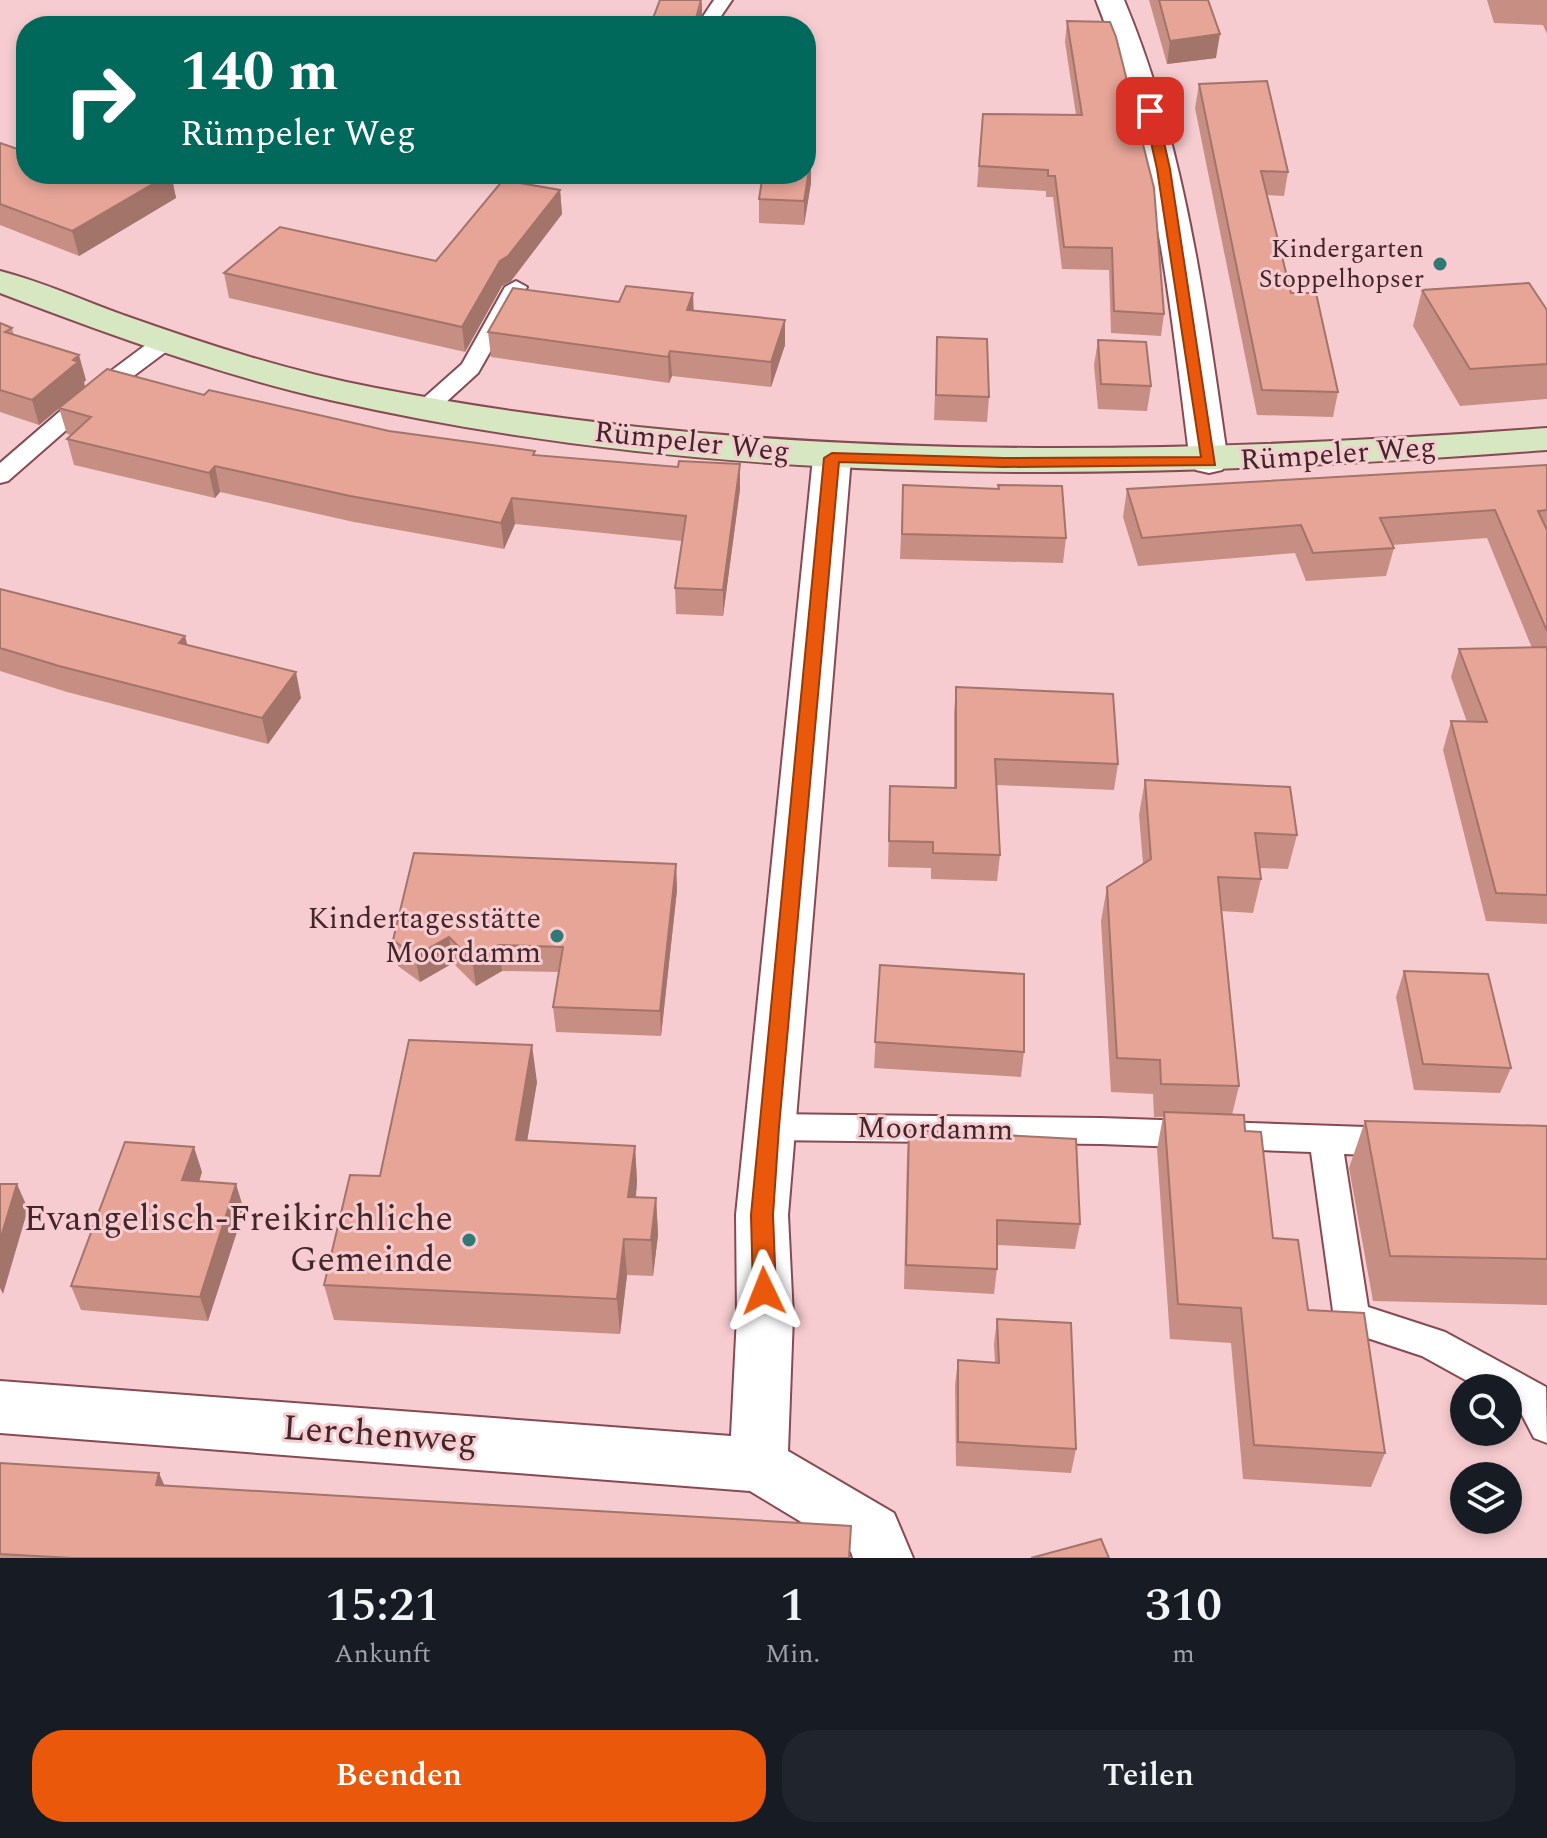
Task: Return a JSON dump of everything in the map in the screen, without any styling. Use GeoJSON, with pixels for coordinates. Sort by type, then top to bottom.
{"type":"FeatureCollection","features":[{"type":"Feature","properties":{"kind":"street"},"geometry":{"type":"LineString","coordinates":[[1110,0],[1134,52],[1159,141],[1209,462]]}},
{"type":"Feature","properties":{"kind":"street","name":"Rümpeler Weg"},"geometry":{"type":"LineString","coordinates":[[0,281],[270,374],[426,408],[505,421],[832,458],[1209,462],[1547,439]]}},
{"type":"Feature","properties":{"kind":"street"},"geometry":{"type":"LineString","coordinates":[[832,458],[768,1127],[762,1215],[765,1316],[759,1465],[873,1533],[883,1558]]}},
{"type":"Feature","properties":{"kind":"street","name":"Lerchenweg"},"geometry":{"type":"LineString","coordinates":[[0,1407],[759,1465]]}},
{"type":"Feature","properties":{"kind":"lane"},"geometry":{"type":"LineString","coordinates":[[426,408],[454,390],[473,367],[516,287]]}},
{"type":"Feature","properties":{"kind":"lane"},"geometry":{"type":"LineString","coordinates":[[0,476],[88,399],[167,340]]}},
{"type":"Feature","properties":{"kind":"lane","name":"Moordamm"},"geometry":{"type":"LineString","coordinates":[[768,1127],[1101,1131],[1420,1143]]}},
{"type":"Feature","properties":{"kind":"lane"},"geometry":{"type":"LineString","coordinates":[[1325,1139],[1352,1318],[1445,1350],[1533,1399],[1547,1426]]}},
{"type":"Feature","properties":{"kind":"building"},"geometry":{"type":"Polygon","coordinates":[[[660,0],[701,0],[697,16],[654,16],[660,0]]]}},
{"type":"Feature","properties":{"kind":"building"},"geometry":{"type":"Polygon","coordinates":[[[1159,0],[1208,0],[1220,34],[1170,41],[1159,0]]]}},
{"type":"Feature","properties":{"kind":"building"},"geometry":{"type":"Polygon","coordinates":[[[1067,21],[1110,22],[1116,37],[1154,188],[1164,314],[1114,311],[1112,248],[1064,247],[1055,176],[1048,176],[1048,170],[979,166],[983,114],[1082,115],[1067,21]]]}},
{"type":"Feature","properties":{"kind":"building"},"geometry":{"type":"Polygon","coordinates":[[[1267,81],[1288,172],[1261,171],[1291,293],[1316,293],[1338,392],[1262,390],[1199,84],[1267,81]]]}},
{"type":"Feature","properties":{"kind":"building"},"geometry":{"type":"Polygon","coordinates":[[[0,143],[16,149],[16,184],[153,184],[72,231],[0,204],[0,143]]]}},
{"type":"Feature","properties":{"kind":"building"},"geometry":{"type":"Polygon","coordinates":[[[500,184],[526,184],[560,190],[508,256],[500,261],[462,327],[224,273],[280,227],[436,261],[500,184]]]}},
{"type":"Feature","properties":{"kind":"building"},"geometry":{"type":"Polygon","coordinates":[[[761,184],[807,184],[804,201],[759,199],[761,184]]]}},
{"type":"Feature","properties":{"kind":"building"},"geometry":{"type":"Polygon","coordinates":[[[1529,283],[1547,310],[1547,364],[1470,369],[1422,290],[1529,283]]]}},
{"type":"Feature","properties":{"kind":"building"},"geometry":{"type":"Polygon","coordinates":[[[626,286],[693,293],[687,310],[785,320],[771,362],[670,351],[668,357],[488,332],[513,288],[619,302],[626,286]]]}},
{"type":"Feature","properties":{"kind":"building"},"geometry":{"type":"Polygon","coordinates":[[[0,323],[12,328],[5,332],[79,355],[73,360],[78,362],[32,400],[0,390],[0,323]]]}},
{"type":"Feature","properties":{"kind":"building"},"geometry":{"type":"Polygon","coordinates":[[[937,337],[987,339],[989,397],[936,395],[937,337]]]}},
{"type":"Feature","properties":{"kind":"building"},"geometry":{"type":"Polygon","coordinates":[[[1098,340],[1146,342],[1151,386],[1101,384],[1098,340]]]}},
{"type":"Feature","properties":{"kind":"building"},"geometry":{"type":"Polygon","coordinates":[[[107,369],[204,395],[209,390],[389,431],[535,451],[533,455],[678,467],[679,461],[740,464],[723,590],[675,588],[686,516],[512,498],[501,523],[350,496],[215,466],[209,473],[67,439],[91,417],[59,408],[107,369]]]}},
{"type":"Feature","properties":{"kind":"building"},"geometry":{"type":"Polygon","coordinates":[[[1547,465],[1547,510],[1538,511],[1547,530],[1547,631],[1495,510],[1380,518],[1394,548],[1313,553],[1301,525],[1142,538],[1127,489],[1547,465]]]}},
{"type":"Feature","properties":{"kind":"building"},"geometry":{"type":"Polygon","coordinates":[[[903,485],[999,489],[998,485],[1062,486],[1066,538],[902,534],[903,485]]]}},
{"type":"Feature","properties":{"kind":"building"},"geometry":{"type":"Polygon","coordinates":[[[0,589],[185,636],[179,643],[296,672],[262,718],[59,666],[0,648],[0,589]]]}},
{"type":"Feature","properties":{"kind":"building"},"geometry":{"type":"Polygon","coordinates":[[[1547,647],[1547,895],[1496,893],[1451,721],[1487,722],[1459,649],[1547,647]]]}},
{"type":"Feature","properties":{"kind":"building"},"geometry":{"type":"Polygon","coordinates":[[[956,687],[1113,694],[1118,764],[995,759],[1000,855],[933,853],[933,842],[889,841],[890,786],[956,788],[956,687]]]}},
{"type":"Feature","properties":{"kind":"building"},"geometry":{"type":"Polygon","coordinates":[[[1145,780],[1290,787],[1297,835],[1255,833],[1261,879],[1218,877],[1239,1086],[1161,1084],[1160,1060],[1117,1058],[1107,887],[1151,859],[1145,780]]]}},
{"type":"Feature","properties":{"kind":"building"},"geometry":{"type":"Polygon","coordinates":[[[414,853],[676,864],[660,1011],[553,1007],[563,947],[499,945],[472,960],[449,937],[415,956],[393,940],[414,853]]]}},
{"type":"Feature","properties":{"kind":"building"},"geometry":{"type":"Polygon","coordinates":[[[880,965],[1024,974],[1024,1052],[875,1042],[880,965]]]}},
{"type":"Feature","properties":{"kind":"building"},"geometry":{"type":"Polygon","coordinates":[[[1404,971],[1488,974],[1511,1068],[1423,1064],[1404,971]]]}},
{"type":"Feature","properties":{"kind":"building"},"geometry":{"type":"Polygon","coordinates":[[[409,1040],[532,1045],[516,1140],[635,1146],[628,1197],[656,1198],[651,1240],[624,1239],[617,1299],[324,1285],[350,1175],[380,1176],[409,1040]]]}},
{"type":"Feature","properties":{"kind":"building"},"geometry":{"type":"Polygon","coordinates":[[[1164,1112],[1244,1115],[1245,1131],[1261,1132],[1273,1238],[1298,1240],[1308,1310],[1364,1313],[1385,1453],[1254,1445],[1241,1308],[1178,1304],[1164,1112]]]}},
{"type":"Feature","properties":{"kind":"building"},"geometry":{"type":"Polygon","coordinates":[[[1365,1121],[1547,1126],[1547,1259],[1390,1256],[1365,1121]]]}},
{"type":"Feature","properties":{"kind":"building"},"geometry":{"type":"Polygon","coordinates":[[[909,1130],[1076,1139],[1080,1224],[997,1220],[997,1269],[906,1265],[909,1130]]]}},
{"type":"Feature","properties":{"kind":"building"},"geometry":{"type":"Polygon","coordinates":[[[125,1142],[194,1147],[182,1180],[236,1184],[200,1297],[71,1286],[125,1142]]]}},
{"type":"Feature","properties":{"kind":"building"},"geometry":{"type":"Polygon","coordinates":[[[0,1184],[17,1184],[0,1240],[0,1184]]]}},
{"type":"Feature","properties":{"kind":"building"},"geometry":{"type":"Polygon","coordinates":[[[997,1319],[1071,1323],[1076,1449],[958,1442],[958,1360],[999,1363],[997,1319]]]}},
{"type":"Feature","properties":{"kind":"building"},"geometry":{"type":"Polygon","coordinates":[[[0,1463],[159,1473],[156,1485],[851,1526],[849,1558],[72,1558],[0,1554],[0,1463]]]}},
{"type":"Feature","properties":{"kind":"building"},"geometry":{"type":"Polygon","coordinates":[[[1101,1539],[1109,1558],[1031,1558],[1101,1539]]]}},
{"type":"Feature","properties":{"kind":"place","name":"Kindergarten Stoppelhopser"},"geometry":{"type":"Point","coordinates":[1440,264]}},
{"type":"Feature","properties":{"kind":"place","name":"Kindertagesstätte Moordamm"},"geometry":{"type":"Point","coordinates":[557,936]}},
{"type":"Feature","properties":{"kind":"place","name":"Evangelisch-Freikirchliche Gemeinde"},"geometry":{"type":"Point","coordinates":[469,1240]}},
{"type":"Feature","properties":{"kind":"route"},"geometry":{"type":"LineString","coordinates":[[764,1291],[762,1215],[768,1127],[796,864],[832,458],[1209,462],[1164,169],[1150,111]]}}]}
